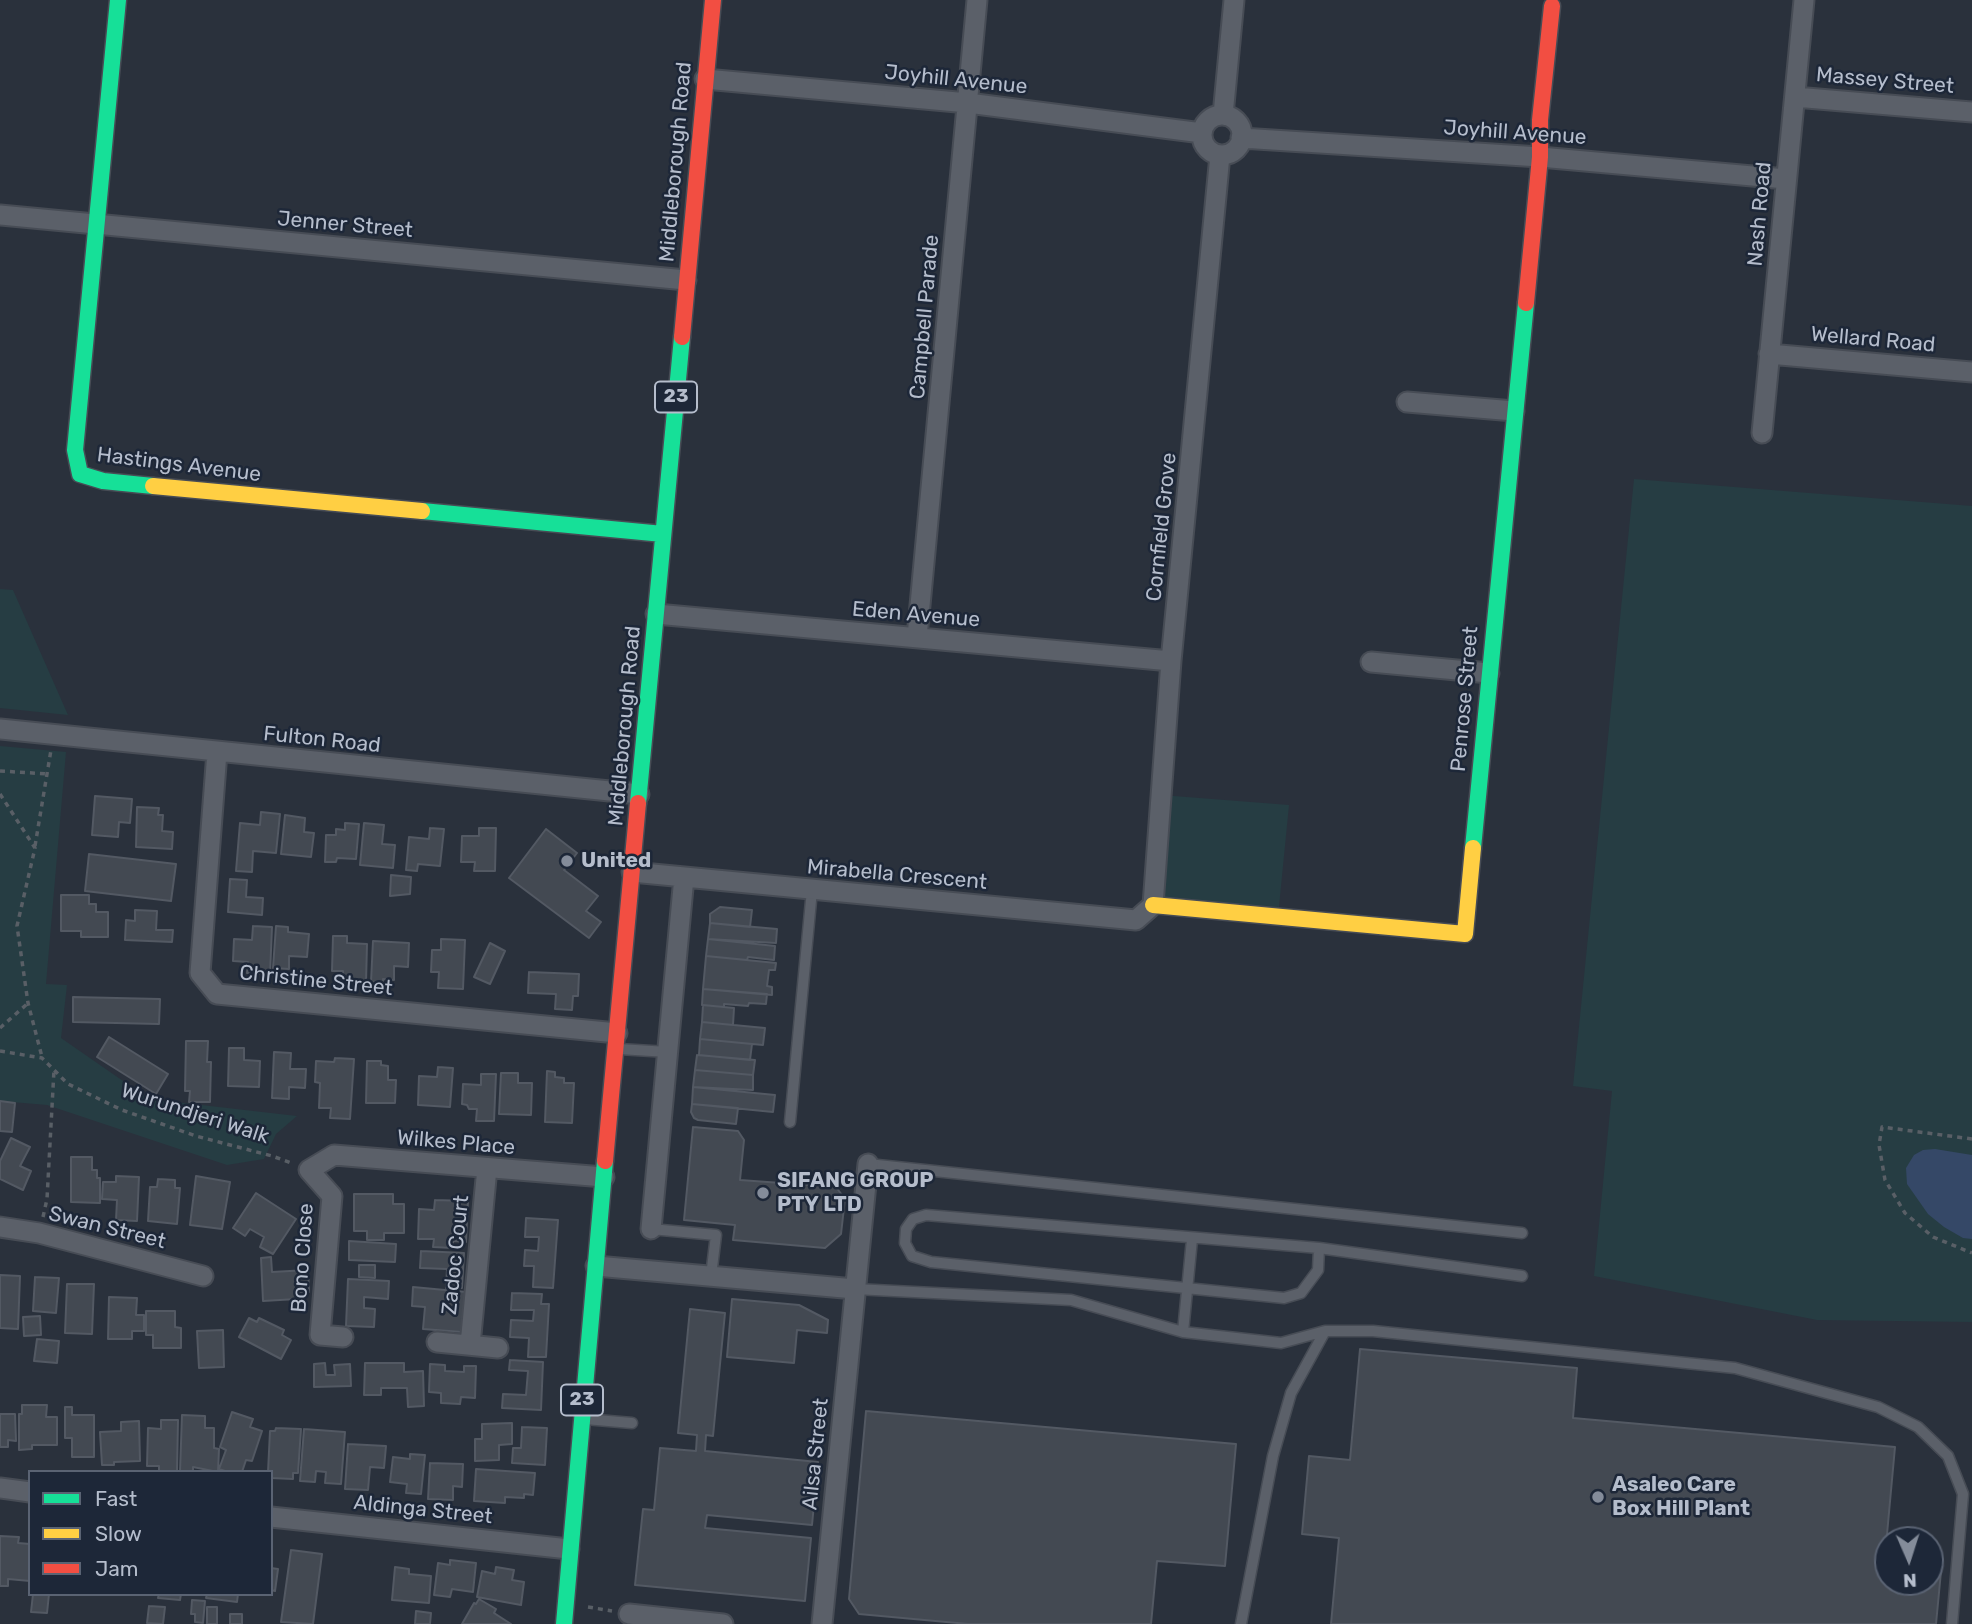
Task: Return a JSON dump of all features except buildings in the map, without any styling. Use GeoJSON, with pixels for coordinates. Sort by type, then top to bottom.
{"type":"FeatureCollection","features":[{"type":"Feature","properties":{"kind":"street","name":"Hastings Avenue"},"geometry":{"type":"LineString","coordinates":[[118,0],[75,450],[80,474],[103,481],[663,534]]}},
{"type":"Feature","properties":{"kind":"street","name":"Middleborough Road"},"geometry":{"type":"LineString","coordinates":[[564,1624],[713,0]]}},
{"type":"Feature","properties":{"kind":"street","name":"Campbell Parade"},"geometry":{"type":"LineString","coordinates":[[917,637],[977,0]]}},
{"type":"Feature","properties":{"kind":"street"},"geometry":{"type":"LineString","coordinates":[[1223,115],[1234,0]]}},
{"type":"Feature","properties":{"kind":"street","name":"Nash Road"},"geometry":{"type":"LineString","coordinates":[[1762,433],[1804,0]]}},
{"type":"Feature","properties":{"kind":"street","name":"Penrose Street"},"geometry":{"type":"LineString","coordinates":[[1153,905],[1465,934],[1540,157],[1540,120],[1552,6]]}},
{"type":"Feature","properties":{"kind":"street","name":"Joyhill Avenue"},"geometry":{"type":"LineString","coordinates":[[705,79],[968,103],[1202,133]]}},
{"type":"Feature","properties":{"kind":"street","name":"Massey Street"},"geometry":{"type":"LineString","coordinates":[[1795,97],[1972,112]]}},
{"type":"Feature","properties":{"kind":"street"},"geometry":{"type":"LineString","coordinates":[[1223,115],[1237,122],[1241,138],[1230,153],[1220,155],[1207,148],[1202,133],[1203,127],[1211,118],[1223,115]]}},
{"type":"Feature","properties":{"kind":"street","name":"Joyhill Avenue"},"geometry":{"type":"LineString","coordinates":[[1241,138],[1540,157],[1786,179]]}},
{"type":"Feature","properties":{"kind":"street","name":"Cornfield Grove"},"geometry":{"type":"LineString","coordinates":[[1153,905],[1171,660],[1220,155]]}},
{"type":"Feature","properties":{"kind":"street","name":"Jenner Street"},"geometry":{"type":"LineString","coordinates":[[0,215],[686,280]]}},
{"type":"Feature","properties":{"kind":"street","name":"Wellard Road"},"geometry":{"type":"LineString","coordinates":[[1769,354],[1972,372]]}},
{"type":"Feature","properties":{"kind":"street"},"geometry":{"type":"LineString","coordinates":[[1407,402],[1514,411]]}},
{"type":"Feature","properties":{"kind":"street","name":"Eden Avenue"},"geometry":{"type":"LineString","coordinates":[[656,614],[1171,660]]}},
{"type":"Feature","properties":{"kind":"street"},"geometry":{"type":"LineString","coordinates":[[1371,662],[1489,673]]}},
{"type":"Feature","properties":{"kind":"street","name":"Fulton Road"},"geometry":{"type":"LineString","coordinates":[[0,729],[639,794]]}},
{"type":"Feature","properties":{"kind":"street","name":"Christine Street"},"geometry":{"type":"LineString","coordinates":[[217,752],[200,974],[217,994],[616,1041]]}},
{"type":"Feature","properties":{"kind":"street","name":"Mirabella Crescent"},"geometry":{"type":"LineString","coordinates":[[632,872],[1136,920],[1153,905]]}},
{"type":"Feature","properties":{"kind":"street"},"geometry":{"type":"LineString","coordinates":[[651,1229],[684,877]]}},
{"type":"Feature","properties":{"kind":"street","name":"Wilkes Place"},"geometry":{"type":"LineString","coordinates":[[309,1170],[334,1155],[604,1177]]}},
{"type":"Feature","properties":{"kind":"street","name":"Ailsa Street"},"geometry":{"type":"LineString","coordinates":[[822,1624],[868,1164]]}},
{"type":"Feature","properties":{"kind":"street","name":"Zadoc Court"},"geometry":{"type":"LineString","coordinates":[[470,1345],[488,1168]]}},
{"type":"Feature","properties":{"kind":"street","name":"Bono Close"},"geometry":{"type":"LineString","coordinates":[[309,1170],[332,1196],[320,1335],[343,1337]]}},
{"type":"Feature","properties":{"kind":"street","name":"Swan Street"},"geometry":{"type":"LineString","coordinates":[[0,1227],[39,1233],[203,1276]]}},
{"type":"Feature","properties":{"kind":"street"},"geometry":{"type":"LineString","coordinates":[[596,1266],[855,1289]]}},
{"type":"Feature","properties":{"kind":"street","name":"Zadoc Court"},"geometry":{"type":"LineString","coordinates":[[437,1342],[498,1348]]}},
{"type":"Feature","properties":{"kind":"street"},"geometry":{"type":"LineString","coordinates":[[0,1488],[28,1492]]}},
{"type":"Feature","properties":{"kind":"street","name":"Aldinga Street"},"geometry":{"type":"LineString","coordinates":[[273,1517],[569,1549]]}},
{"type":"Feature","properties":{"kind":"street"},"geometry":{"type":"LineString","coordinates":[[629,1614],[723,1624]]}},
{"type":"Feature","properties":{"kind":"lane"},"geometry":{"type":"LineString","coordinates":[[790,1122],[812,890]]}},
{"type":"Feature","properties":{"kind":"lane"},"geometry":{"type":"LineString","coordinates":[[616,1041],[668,1052]]}},
{"type":"Feature","properties":{"kind":"lane"},"geometry":{"type":"LineString","coordinates":[[868,1164],[1522,1233]]}},
{"type":"Feature","properties":{"kind":"lane"},"geometry":{"type":"LineString","coordinates":[[1319,1248],[1318,1270],[1301,1293],[1284,1298],[931,1262],[912,1256],[905,1243],[906,1229],[913,1219],[926,1215],[1319,1248],[1522,1276]]}},
{"type":"Feature","properties":{"kind":"lane"},"geometry":{"type":"LineString","coordinates":[[651,1229],[716,1235],[711,1276]]}},
{"type":"Feature","properties":{"kind":"lane"},"geometry":{"type":"LineString","coordinates":[[1183,1332],[1192,1239]]}},
{"type":"Feature","properties":{"kind":"lane"},"geometry":{"type":"LineString","coordinates":[[855,1289],[1071,1300],[1183,1332],[1281,1343],[1325,1331],[1373,1331],[1735,1368],[1878,1407],[1918,1427],[1948,1456],[1963,1494],[1952,1624]]}},
{"type":"Feature","properties":{"kind":"lane"},"geometry":{"type":"LineString","coordinates":[[1241,1624],[1273,1456],[1291,1393],[1325,1331]]}},
{"type":"Feature","properties":{"kind":"lane"},"geometry":{"type":"LineString","coordinates":[[581,1419],[632,1423]]}},
{"type":"Feature","properties":{"kind":"path"},"geometry":{"type":"LineString","coordinates":[[0,1051],[42,1058],[28,1003],[17,926],[35,848],[52,733]]}},
{"type":"Feature","properties":{"kind":"path"},"geometry":{"type":"LineString","coordinates":[[0,771],[48,774]]}},
{"type":"Feature","properties":{"kind":"path"},"geometry":{"type":"LineString","coordinates":[[0,794],[35,848]]}},
{"type":"Feature","properties":{"kind":"path"},"geometry":{"type":"LineString","coordinates":[[0,1028],[28,1003]]}},
{"type":"Feature","properties":{"kind":"path","name":"Wurundjeri Walk"},"geometry":{"type":"LineString","coordinates":[[42,1058],[68,1084],[122,1110],[196,1136],[272,1156],[309,1170]]}},
{"type":"Feature","properties":{"kind":"path"},"geometry":{"type":"LineString","coordinates":[[39,1233],[47,1199],[54,1070]]}},
{"type":"Feature","properties":{"kind":"path"},"geometry":{"type":"LineString","coordinates":[[1972,1139],[1882,1126],[1879,1145],[1885,1180],[1905,1213],[1933,1237],[1972,1253]]}},
{"type":"Feature","properties":{"kind":"path"},"geometry":{"type":"LineString","coordinates":[[566,1603],[629,1614]]}},
{"type":"Feature","properties":{"kind":"green space"},"geometry":{"type":"Polygon","coordinates":[[[1634,479],[1972,506],[1972,1322],[1817,1320],[1594,1276],[1612,1091],[1573,1086],[1634,479]]]}},
{"type":"Feature","properties":{"kind":"green space"},"geometry":{"type":"Polygon","coordinates":[[[0,589],[13,590],[68,715],[0,708],[0,589]]]}},
{"type":"Feature","properties":{"kind":"green space"},"geometry":{"type":"Polygon","coordinates":[[[0,746],[66,752],[46,984],[67,985],[61,1038],[149,1099],[297,1116],[276,1134],[264,1159],[227,1165],[47,1105],[0,1101],[0,746]]]}},
{"type":"Feature","properties":{"kind":"green space"},"geometry":{"type":"Polygon","coordinates":[[[1161,795],[1289,805],[1278,917],[1153,905],[1161,795]]]}},
{"type":"Feature","properties":{"kind":"water"},"geometry":{"type":"Polygon","coordinates":[[[1935,1149],[1972,1155],[1972,1239],[1963,1238],[1928,1214],[1907,1184],[1906,1168],[1914,1155],[1923,1150],[1935,1149]]]}},
{"type":"Feature","properties":{"kind":"traffic: fast"},"geometry":{"type":"LineString","coordinates":[[118,0],[75,450],[80,474],[103,481],[153,486]]}},
{"type":"Feature","properties":{"kind":"traffic: fast"},"geometry":{"type":"LineString","coordinates":[[1473,848],[1526,303]]}},
{"type":"Feature","properties":{"kind":"traffic: fast"},"geometry":{"type":"LineString","coordinates":[[638,803],[682,337]]}},
{"type":"Feature","properties":{"kind":"traffic: fast"},"geometry":{"type":"LineString","coordinates":[[422,511],[663,534]]}},
{"type":"Feature","properties":{"kind":"traffic: fast"},"geometry":{"type":"LineString","coordinates":[[564,1624],[605,1161]]}},
{"type":"Feature","properties":{"kind":"traffic: slow"},"geometry":{"type":"LineString","coordinates":[[153,486],[422,511]]}},
{"type":"Feature","properties":{"kind":"traffic: slow"},"geometry":{"type":"LineString","coordinates":[[1153,905],[1465,934],[1473,848]]}},
{"type":"Feature","properties":{"kind":"traffic: jam"},"geometry":{"type":"LineString","coordinates":[[682,337],[713,0]]}},
{"type":"Feature","properties":{"kind":"traffic: jam"},"geometry":{"type":"LineString","coordinates":[[1526,303],[1552,6]]}},
{"type":"Feature","properties":{"kind":"traffic: jam"},"geometry":{"type":"LineString","coordinates":[[605,1161],[638,803]]}},
{"type":"Feature","properties":{"kind":"place","name":"United"},"geometry":{"type":"Point","coordinates":[567,861]}},
{"type":"Feature","properties":{"kind":"place","name":"SIFANG GROUP PTY LTD"},"geometry":{"type":"Point","coordinates":[763,1193]}},
{"type":"Feature","properties":{"kind":"place","name":"Asaleo Care Box Hill Plant"},"geometry":{"type":"Point","coordinates":[1598,1497]}}]}
